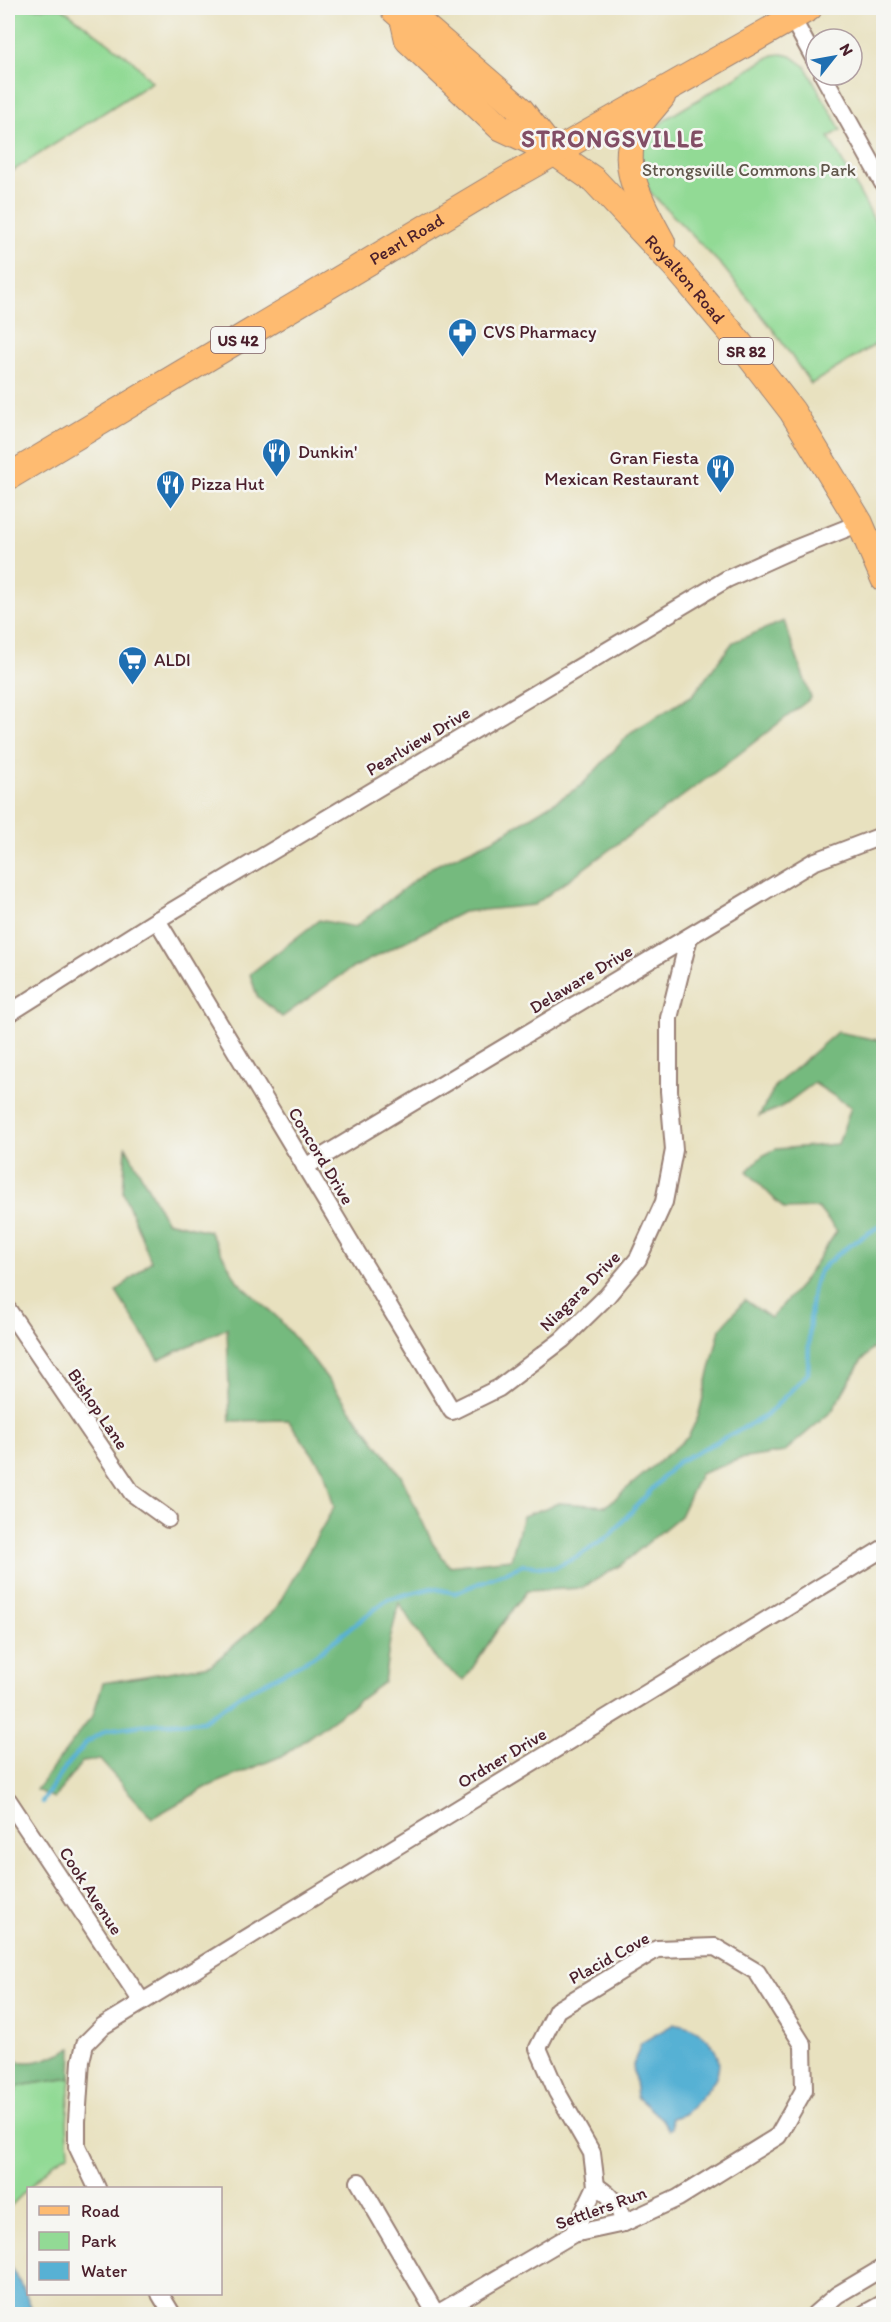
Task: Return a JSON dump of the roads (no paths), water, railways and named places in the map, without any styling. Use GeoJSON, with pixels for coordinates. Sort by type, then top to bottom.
{"type":"FeatureCollection","features":[{"type":"Feature","properties":{"kind":"main road","name":"Royalton Road"},"geometry":{"type":"LineString","coordinates":[[397,13],[408,40],[500,127],[554,152],[594,180],[675,266],[730,331],[792,411],[860,523],[884,579]]}},
{"type":"Feature","properties":{"kind":"main road","name":"Pearl Road"},"geometry":{"type":"LineString","coordinates":[[8,477],[554,152],[800,13]]}},
{"type":"Feature","properties":{"kind":"main road"},"geometry":{"type":"LineString","coordinates":[[674,84],[636,129],[629,164],[652,224],[675,266]]}},
{"type":"Feature","properties":{"kind":"street"},"geometry":{"type":"LineString","coordinates":[[830,87],[884,185]]}},
{"type":"Feature","properties":{"kind":"street","name":"Pearlview Drive"},"geometry":{"type":"LineString","coordinates":[[8,1014],[157,920],[727,579],[860,523]]}},
{"type":"Feature","properties":{"kind":"street","name":"Delaware Drive"},"geometry":{"type":"LineString","coordinates":[[305,1167],[813,862],[884,835]]}},
{"type":"Feature","properties":{"kind":"street","name":"Concord Drive"},"geometry":{"type":"LineString","coordinates":[[157,920],[452,1411]]}},
{"type":"Feature","properties":{"kind":"street","name":"Niagara Drive"},"geometry":{"type":"LineString","coordinates":[[452,1411],[499,1388],[562,1340],[607,1296],[638,1259],[664,1202],[674,1150],[669,1091],[669,1017],[689,937]]}},
{"type":"Feature","properties":{"kind":"street","name":"Bishop Lane"},"geometry":{"type":"LineString","coordinates":[[8,1310],[132,1493],[168,1519]]}},
{"type":"Feature","properties":{"kind":"street","name":"Ordner Drive"},"geometry":{"type":"LineString","coordinates":[[98,2187],[77,2146],[79,2088],[85,2044],[103,2026],[884,1548]]}},
{"type":"Feature","properties":{"kind":"street","name":"Cook Avenue"},"geometry":{"type":"LineString","coordinates":[[8,1800],[141,2002]]}},
{"type":"Feature","properties":{"kind":"street","name":"Placid Cove"},"geometry":{"type":"LineString","coordinates":[[596,2186],[592,2153],[557,2092],[538,2048],[557,2010],[657,1949],[715,1947],[757,1972],[803,2045],[804,2090],[778,2136]]}},
{"type":"Feature","properties":{"kind":"street","name":"Settlers Run"},"geometry":{"type":"LineString","coordinates":[[436,2314],[573,2234],[624,2223],[678,2198],[778,2136]]}},
{"type":"Feature","properties":{"kind":"street"},"geometry":{"type":"LineString","coordinates":[[359,2182],[436,2314]]}},
{"type":"Feature","properties":{"kind":"street"},"geometry":{"type":"LineString","coordinates":[[573,2234],[596,2186],[615,2202],[620,2209],[624,2223]]}},
{"type":"Feature","properties":{"kind":"street"},"geometry":{"type":"LineString","coordinates":[[815,2314],[837,2295],[884,2267]]}},
{"type":"Feature","properties":{"kind":"street"},"geometry":{"type":"LineString","coordinates":[[161,2295],[172,2314]]}},
{"type":"Feature","properties":{"kind":"street"},"geometry":{"type":"LineString","coordinates":[[864,2314],[884,2303]]}},
{"type":"Feature","properties":{"kind":"water"},"geometry":{"type":"Polygon","coordinates":[[[674,2024],[692,2028],[708,2039],[719,2064],[717,2074],[708,2089],[684,2114],[671,2118],[672,2128],[669,2130],[662,2119],[637,2097],[633,2065],[641,2043],[674,2024]]]}},
{"type":"Feature","properties":{"kind":"water"},"geometry":{"type":"Polygon","coordinates":[[[8,2262],[22,2285],[34,2314],[8,2314],[8,2262]]]}},
{"type":"Feature","properties":{"kind":"waterway"},"geometry":{"type":"LineString","coordinates":[[42,1802],[64,1769],[87,1742],[107,1730],[203,1721],[241,1695],[313,1657],[388,1599],[432,1588],[455,1593],[523,1565],[553,1568],[575,1558],[609,1536],[676,1463],[766,1416],[808,1373],[811,1305],[816,1279],[820,1271],[842,1251],[884,1223]]}},
{"type":"Feature","properties":{"kind":"place","name":"CVS Pharmacy"},"geometry":{"type":"Point","coordinates":[462,358]}},
{"type":"Feature","properties":{"kind":"place","name":"Dunkin'"},"geometry":{"type":"Point","coordinates":[277,478]}},
{"type":"Feature","properties":{"kind":"place","name":"Gran Fiesta Mexican Restaurant"},"geometry":{"type":"Point","coordinates":[720,494]}},
{"type":"Feature","properties":{"kind":"place","name":"Pizza Hut"},"geometry":{"type":"Point","coordinates":[170,510]}},
{"type":"Feature","properties":{"kind":"place","name":"ALDI"},"geometry":{"type":"Point","coordinates":[133,686]}},
{"type":"Feature","properties":{"kind":"district","name":"STRONGSVILLE"},"geometry":{"type":"Point","coordinates":[613,138]}},
{"type":"Feature","properties":{"kind":"park label","name":"Strongsville Commons Park"},"geometry":{"type":"Point","coordinates":[749,170]}}]}
